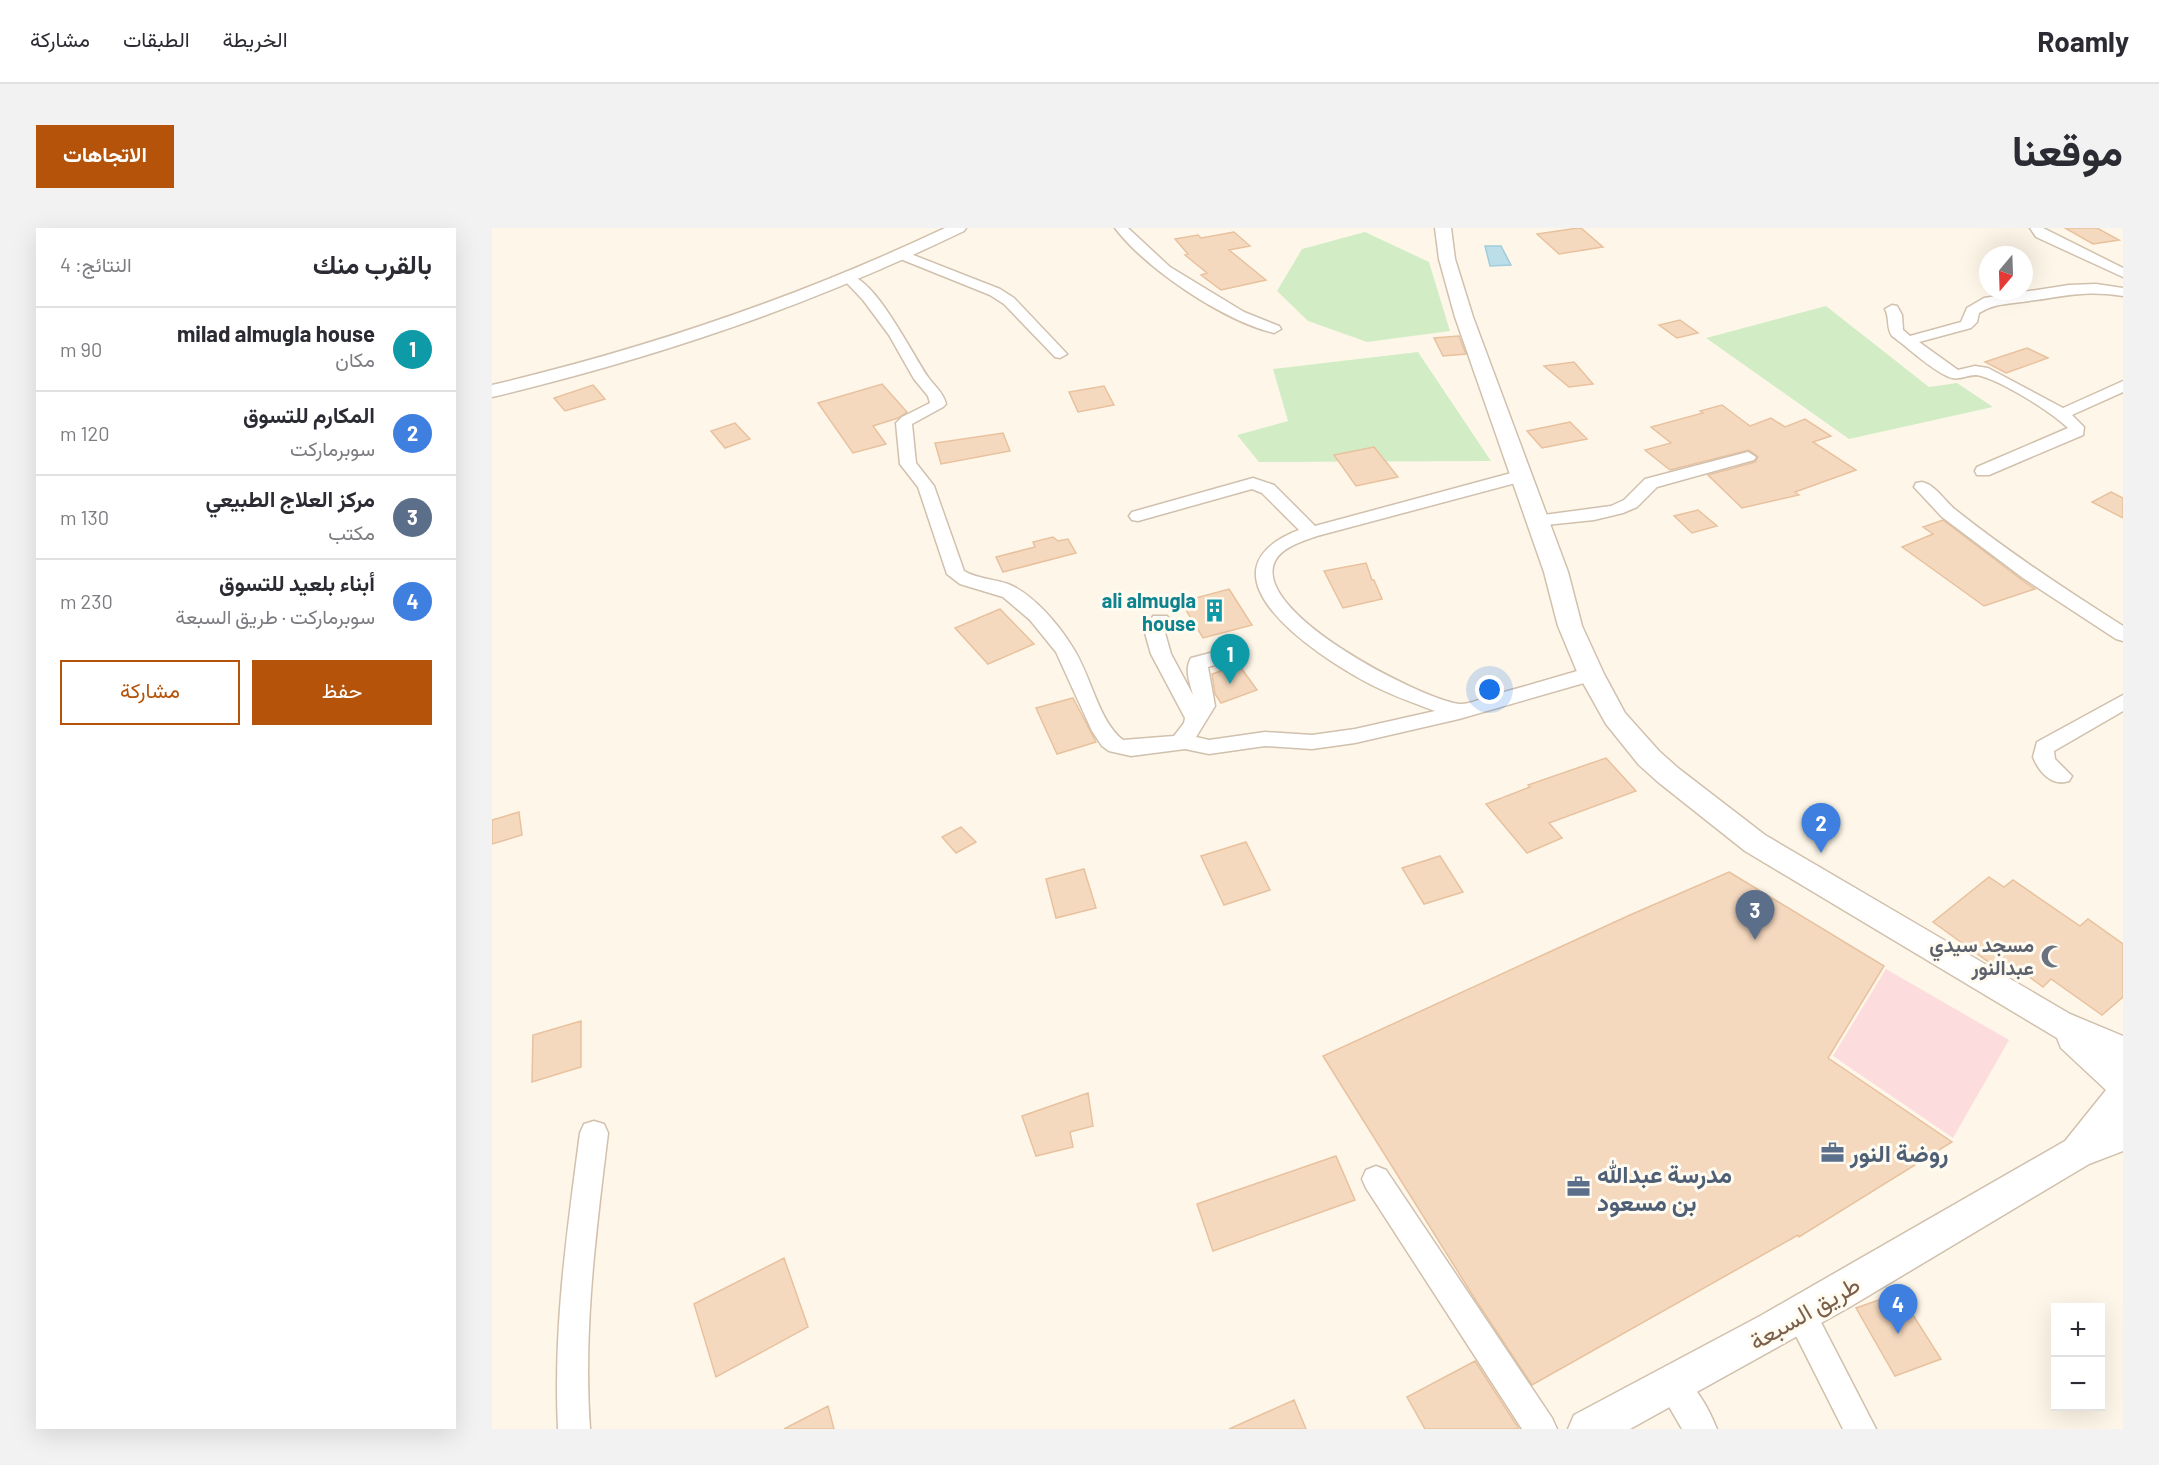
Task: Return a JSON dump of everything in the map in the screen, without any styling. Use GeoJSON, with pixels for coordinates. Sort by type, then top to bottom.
{"type":"FeatureCollection","features":[{"type":"Feature","properties":{"kind":"street"},"geometry":{"type":"LineString","coordinates":[[492,391],[597,366],[689,338],[851,280],[958,228]]}},
{"type":"Feature","properties":{"kind":"street"},"geometry":{"type":"LineString","coordinates":[[1121,228],[1165,270],[1239,315],[1274,329]]}},
{"type":"Feature","properties":{"kind":"street"},"geometry":{"type":"LineString","coordinates":[[1443,228],[1447,259],[1464,317],[1556,572],[1570,626],[1591,674],[1615,718],[1649,758],[1688,792],[1755,843],[2058,1024],[2123,1051]]}},
{"type":"Feature","properties":{"kind":"street"},"geometry":{"type":"LineString","coordinates":[[2036,228],[2041,234],[2123,273]]}},
{"type":"Feature","properties":{"kind":"street"},"geometry":{"type":"LineString","coordinates":[[903,255],[995,292],[1009,301],[1060,354]]}},
{"type":"Feature","properties":{"kind":"street"},"geometry":{"type":"LineString","coordinates":[[851,280],[868,297],[896,334],[922,379],[936,395],[938,404],[933,409],[904,423],[908,464],[926,486],[956,574],[968,580],[1005,589],[1044,625],[1065,650],[1097,721],[1110,742],[1117,747],[1185,742],[1209,747],[1264,739],[1312,742],[1355,736],[1459,712],[1591,674]]}},
{"type":"Feature","properties":{"kind":"street"},"geometry":{"type":"LineString","coordinates":[[1908,341],[1966,325],[1970,322],[1972,310],[1989,301],[2082,288],[2123,292]]}},
{"type":"Feature","properties":{"kind":"street"},"geometry":{"type":"LineString","coordinates":[[1892,309],[1896,316],[1895,330],[1954,374],[1961,375],[1977,369],[1988,372],[2062,414],[2076,427],[2077,432],[1983,471]]}},
{"type":"Feature","properties":{"kind":"street"},"geometry":{"type":"LineString","coordinates":[[2062,414],[2123,386]]}},
{"type":"Feature","properties":{"kind":"street"},"geometry":{"type":"LineString","coordinates":[[1536,521],[1618,509],[1633,502],[1640,490],[1651,483],[1748,457]]}},
{"type":"Feature","properties":{"kind":"street"},"geometry":{"type":"LineString","coordinates":[[1459,712],[1389,686],[1314,640],[1291,621],[1276,603],[1265,582],[1264,566],[1277,549],[1290,540],[1311,532],[1521,476]]}},
{"type":"Feature","properties":{"kind":"street"},"geometry":{"type":"LineString","coordinates":[[1138,516],[1253,483],[1268,489],[1311,532]]}},
{"type":"Feature","properties":{"kind":"street"},"geometry":{"type":"LineString","coordinates":[[1922,487],[1948,513],[2020,567],[2123,635]]}},
{"type":"Feature","properties":{"kind":"street"},"geometry":{"type":"LineString","coordinates":[[1160,620],[1155,633],[1161,654],[1195,717]]}},
{"type":"Feature","properties":{"kind":"street"},"geometry":{"type":"LineString","coordinates":[[1185,742],[1183,738],[1194,725],[1195,717],[1204,706],[1204,693],[1196,675],[1198,663],[1218,657]]}},
{"type":"Feature","properties":{"kind":"street"},"geometry":{"type":"LineString","coordinates":[[2061,776],[2046,765],[2042,754],[2044,747],[2123,702]]}},
{"type":"Feature","properties":{"kind":"street"},"geometry":{"type":"LineString","coordinates":[[2058,1024],[2123,1084]]}},
{"type":"Feature","properties":{"kind":"street"},"geometry":{"type":"LineString","coordinates":[[2123,1064],[2121,1074],[2123,1084]]}},
{"type":"Feature","properties":{"kind":"street"},"geometry":{"type":"LineString","coordinates":[[2077,1152],[2123,1095]]}},
{"type":"Feature","properties":{"kind":"street"},"geometry":{"type":"LineString","coordinates":[[574,1429],[573,1352],[576,1296],[594,1133]]}},
{"type":"Feature","properties":{"kind":"street"},"geometry":{"type":"LineString","coordinates":[[2077,1152],[2123,1136]]}},
{"type":"Feature","properties":{"kind":"street","name":"طريق السبعة"},"geometry":{"type":"LineString","coordinates":[[1588,1429],[1673,1386],[2077,1152]]}},
{"type":"Feature","properties":{"kind":"street"},"geometry":{"type":"LineString","coordinates":[[1376,1179],[1541,1429]]}},
{"type":"Feature","properties":{"kind":"street"},"geometry":{"type":"LineString","coordinates":[[1800,1314],[1860,1429]]}},
{"type":"Feature","properties":{"kind":"street"},"geometry":{"type":"LineString","coordinates":[[1673,1386],[1701,1429]]}},
{"type":"Feature","properties":{"kind":"shaded area"},"geometry":{"type":"Polygon","coordinates":[[[1886,969],[2009,1040],[1953,1138],[1833,1056],[1886,969]]]}},
{"type":"Feature","properties":{"kind":"green space"},"geometry":{"type":"Polygon","coordinates":[[[1365,232],[1429,262],[1450,331],[1367,342],[1308,321],[1277,291],[1302,249],[1365,232]]]}},
{"type":"Feature","properties":{"kind":"green space"},"geometry":{"type":"Polygon","coordinates":[[[1826,306],[1929,387],[1957,383],[1993,407],[1849,439],[1706,338],[1826,306]]]}},
{"type":"Feature","properties":{"kind":"green space"},"geometry":{"type":"Polygon","coordinates":[[[1418,352],[1491,461],[1259,462],[1237,435],[1288,421],[1273,369],[1418,352]]]}},
{"type":"Feature","properties":{"kind":"water"},"geometry":{"type":"Polygon","coordinates":[[[1485,246],[1501,246],[1511,265],[1490,266],[1485,246]]]}},
{"type":"Feature","properties":{"kind":"building"},"geometry":{"type":"Polygon","coordinates":[[[1581,228],[1603,247],[1559,254],[1537,234],[1581,228]]]}},
{"type":"Feature","properties":{"kind":"building"},"geometry":{"type":"Polygon","coordinates":[[[2065,228],[2097,228],[2119,240],[2093,244],[2065,228]]]}},
{"type":"Feature","properties":{"kind":"building"},"geometry":{"type":"Polygon","coordinates":[[[1234,232],[1250,246],[1229,250],[1266,280],[1221,290],[1201,275],[1207,273],[1185,255],[1188,254],[1175,239],[1198,235],[1201,238],[1234,232]]]}},
{"type":"Feature","properties":{"kind":"building"},"geometry":{"type":"Polygon","coordinates":[[[1680,320],[1698,333],[1677,338],[1659,325],[1680,320]]]}},
{"type":"Feature","properties":{"kind":"building"},"geometry":{"type":"Polygon","coordinates":[[[1459,336],[1466,354],[1443,356],[1434,338],[1459,336]]]}},
{"type":"Feature","properties":{"kind":"building"},"geometry":{"type":"Polygon","coordinates":[[[2027,348],[2048,358],[2006,373],[1985,362],[2027,348]]]}},
{"type":"Feature","properties":{"kind":"building"},"geometry":{"type":"Polygon","coordinates":[[[1574,362],[1593,384],[1569,387],[1544,366],[1574,362]]]}},
{"type":"Feature","properties":{"kind":"building"},"geometry":{"type":"Polygon","coordinates":[[[882,384],[907,412],[898,418],[873,426],[886,444],[853,453],[818,403],[882,384]]]}},
{"type":"Feature","properties":{"kind":"building"},"geometry":{"type":"Polygon","coordinates":[[[593,385],[605,399],[565,411],[554,398],[593,385]]]}},
{"type":"Feature","properties":{"kind":"building"},"geometry":{"type":"Polygon","coordinates":[[[1104,386],[1114,405],[1078,412],[1069,392],[1104,386]]]}},
{"type":"Feature","properties":{"kind":"building"},"geometry":{"type":"Polygon","coordinates":[[[1722,405],[1750,426],[1771,418],[1785,427],[1805,419],[1831,436],[1813,442],[1856,470],[1795,492],[1799,495],[1742,508],[1708,475],[1755,462],[1758,457],[1749,450],[1670,470],[1645,450],[1671,443],[1651,427],[1703,413],[1700,411],[1722,405]]]}},
{"type":"Feature","properties":{"kind":"building"},"geometry":{"type":"Polygon","coordinates":[[[1570,422],[1587,439],[1542,448],[1527,431],[1570,422]]]}},
{"type":"Feature","properties":{"kind":"building"},"geometry":{"type":"Polygon","coordinates":[[[735,423],[750,439],[725,448],[711,431],[735,423]]]}},
{"type":"Feature","properties":{"kind":"building"},"geometry":{"type":"Polygon","coordinates":[[[1003,433],[1010,451],[941,464],[935,443],[1003,433]]]}},
{"type":"Feature","properties":{"kind":"building"},"geometry":{"type":"Polygon","coordinates":[[[1374,447],[1398,477],[1356,486],[1334,455],[1374,447]]]}},
{"type":"Feature","properties":{"kind":"building"},"geometry":{"type":"Polygon","coordinates":[[[2111,492],[2123,498],[2123,518],[2092,502],[2111,492]]]}},
{"type":"Feature","properties":{"kind":"building"},"geometry":{"type":"Polygon","coordinates":[[[1698,510],[1717,526],[1692,533],[1674,516],[1698,510]]]}},
{"type":"Feature","properties":{"kind":"building"},"geometry":{"type":"Polygon","coordinates":[[[1943,520],[2035,589],[1984,606],[1902,547],[1933,534],[1923,527],[1943,520]]]}},
{"type":"Feature","properties":{"kind":"building"},"geometry":{"type":"Polygon","coordinates":[[[1053,537],[1058,541],[1068,539],[1076,553],[1003,572],[996,557],[1035,547],[1033,542],[1053,537]]]}},
{"type":"Feature","properties":{"kind":"building"},"geometry":{"type":"Polygon","coordinates":[[[1366,563],[1382,599],[1343,608],[1324,571],[1366,563]]]}},
{"type":"Feature","properties":{"kind":"building","name":"ali almugla house"},"geometry":{"type":"Polygon","coordinates":[[[1229,589],[1252,625],[1203,638],[1181,602],[1229,589]]]}},
{"type":"Feature","properties":{"kind":"building"},"geometry":{"type":"Polygon","coordinates":[[[1000,609],[1034,644],[988,664],[955,628],[1000,609]]]}},
{"type":"Feature","properties":{"kind":"building"},"geometry":{"type":"Polygon","coordinates":[[[1239,665],[1257,690],[1221,703],[1215,694],[1212,674],[1239,665]]]}},
{"type":"Feature","properties":{"kind":"building"},"geometry":{"type":"Polygon","coordinates":[[[1073,698],[1096,742],[1057,754],[1036,708],[1073,698]]]}},
{"type":"Feature","properties":{"kind":"building"},"geometry":{"type":"Polygon","coordinates":[[[1606,758],[1636,791],[1549,823],[1562,838],[1527,853],[1486,804],[1530,787],[1528,785],[1606,758]]]}},
{"type":"Feature","properties":{"kind":"building"},"geometry":{"type":"Polygon","coordinates":[[[519,812],[522,835],[492,844],[492,820],[519,812]]]}},
{"type":"Feature","properties":{"kind":"building"},"geometry":{"type":"Polygon","coordinates":[[[961,827],[976,842],[956,853],[942,837],[961,827]]]}},
{"type":"Feature","properties":{"kind":"building"},"geometry":{"type":"Polygon","coordinates":[[[1246,842],[1270,890],[1224,905],[1201,856],[1246,842]]]}},
{"type":"Feature","properties":{"kind":"building"},"geometry":{"type":"Polygon","coordinates":[[[1440,856],[1463,892],[1424,904],[1402,868],[1440,856]]]}},
{"type":"Feature","properties":{"kind":"building"},"geometry":{"type":"Polygon","coordinates":[[[1084,869],[1096,908],[1056,918],[1046,879],[1084,869]]]}},
{"type":"Feature","properties":{"kind":"building","name":"مدرسة عبدالله بن مسعود"},"geometry":{"type":"Polygon","coordinates":[[[1729,872],[1884,966],[1828,1058],[1952,1142],[1799,1237],[1798,1235],[1532,1385],[1475,1299],[1323,1056],[1729,872]]]}},
{"type":"Feature","properties":{"kind":"building","name":"مسجد سيدي عبدالنور"},"geometry":{"type":"Polygon","coordinates":[[[1989,877],[2004,887],[2013,880],[2080,926],[2088,919],[2123,944],[2123,997],[2102,1015],[2051,979],[2043,987],[2024,973],[1994,966],[1933,922],[1989,877]]]}},
{"type":"Feature","properties":{"kind":"building"},"geometry":{"type":"Polygon","coordinates":[[[581,1021],[581,1067],[532,1082],[533,1035],[581,1021]]]}},
{"type":"Feature","properties":{"kind":"building"},"geometry":{"type":"Polygon","coordinates":[[[1088,1093],[1093,1126],[1070,1132],[1073,1147],[1036,1156],[1022,1116],[1088,1093]]]}},
{"type":"Feature","properties":{"kind":"building"},"geometry":{"type":"Polygon","coordinates":[[[1336,1156],[1355,1200],[1213,1251],[1197,1204],[1336,1156]]]}},
{"type":"Feature","properties":{"kind":"building"},"geometry":{"type":"Polygon","coordinates":[[[784,1258],[808,1327],[716,1377],[694,1304],[784,1258]]]}},
{"type":"Feature","properties":{"kind":"building"},"geometry":{"type":"Polygon","coordinates":[[[1899,1293],[1941,1359],[1895,1376],[1856,1308],[1899,1293]]]}},
{"type":"Feature","properties":{"kind":"building"},"geometry":{"type":"Polygon","coordinates":[[[1475,1361],[1519,1429],[1425,1429],[1407,1397],[1475,1361]]]}},
{"type":"Feature","properties":{"kind":"building"},"geometry":{"type":"Polygon","coordinates":[[[1294,1400],[1306,1429],[1229,1429],[1294,1400]]]}},
{"type":"Feature","properties":{"kind":"building"},"geometry":{"type":"Polygon","coordinates":[[[828,1406],[834,1429],[784,1429],[828,1406]]]}},
{"type":"Feature","properties":{"kind":"place","name":"ali almugla house"},"geometry":{"type":"Point","coordinates":[1214,611]}},
{"type":"Feature","properties":{"kind":"place","name":"milad almugla house"},"geometry":{"type":"Point","coordinates":[1230,684]}},
{"type":"Feature","properties":{"kind":"place","name":"المكارم للتسوق"},"geometry":{"type":"Point","coordinates":[1821,853]}},
{"type":"Feature","properties":{"kind":"place","name":"مركز العلاج الطبيعي"},"geometry":{"type":"Point","coordinates":[1755,940]}},
{"type":"Feature","properties":{"kind":"place","name":"مسجد سيدي عبدالنور"},"geometry":{"type":"Point","coordinates":[2052,956]}},
{"type":"Feature","properties":{"kind":"place","name":"روضة النور"},"geometry":{"type":"Point","coordinates":[1832,1152]}},
{"type":"Feature","properties":{"kind":"place","name":"مدرسة عبدالله بن مسعود"},"geometry":{"type":"Point","coordinates":[1579,1187]}},
{"type":"Feature","properties":{"kind":"place","name":"أبناء بلعيد للتسوق"},"geometry":{"type":"Point","coordinates":[1898,1334]}}]}
